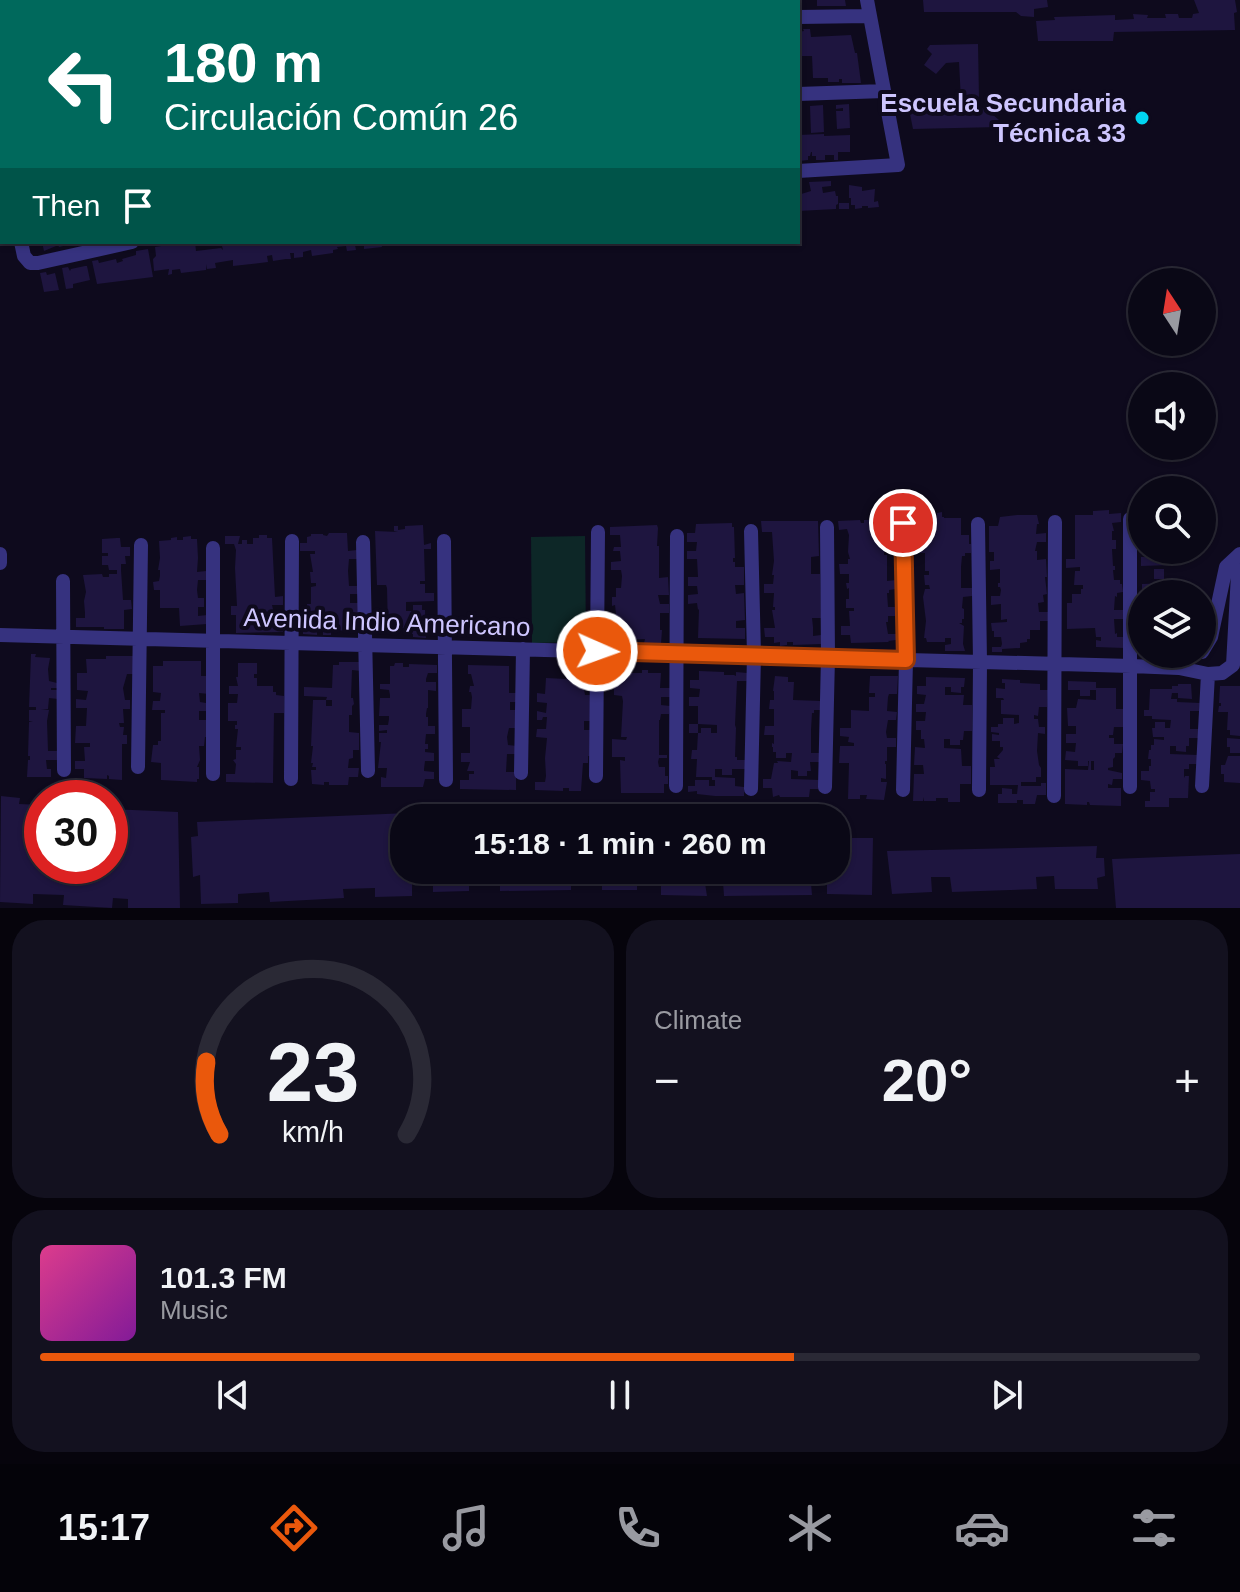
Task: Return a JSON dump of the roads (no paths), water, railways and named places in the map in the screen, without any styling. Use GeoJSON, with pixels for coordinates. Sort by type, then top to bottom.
{"type":"FeatureCollection","features":[{"type":"Feature","properties":{"kind":"street"},"geometry":{"type":"LineString","coordinates":[[800,171],[898,165],[867,0]]}},
{"type":"Feature","properties":{"kind":"street"},"geometry":{"type":"LineString","coordinates":[[800,17],[869,16]]}},
{"type":"Feature","properties":{"kind":"street"},"geometry":{"type":"LineString","coordinates":[[800,94],[884,91]]}},
{"type":"Feature","properties":{"kind":"street"},"geometry":{"type":"LineString","coordinates":[[21,244],[24,256],[30,263],[123,244]]}},
{"type":"Feature","properties":{"kind":"street"},"geometry":{"type":"LineString","coordinates":[[1054,796],[1055,522]]}},
{"type":"Feature","properties":{"kind":"street"},"geometry":{"type":"LineString","coordinates":[[903,523],[906,660],[903,790]]}},
{"type":"Feature","properties":{"kind":"street"},"geometry":{"type":"LineString","coordinates":[[978,524],[979,790]]}},
{"type":"Feature","properties":{"kind":"street"},"geometry":{"type":"LineString","coordinates":[[825,787],[827,527]]}},
{"type":"Feature","properties":{"kind":"street"},"geometry":{"type":"LineString","coordinates":[[751,531],[754,655],[751,789]]}},
{"type":"Feature","properties":{"kind":"street"},"geometry":{"type":"LineString","coordinates":[[596,776],[598,532]]}},
{"type":"Feature","properties":{"kind":"street"},"geometry":{"type":"LineString","coordinates":[[676,786],[677,536]]}},
{"type":"Feature","properties":{"kind":"street"},"geometry":{"type":"LineString","coordinates":[[291,779],[292,541]]}},
{"type":"Feature","properties":{"kind":"street"},"geometry":{"type":"LineString","coordinates":[[444,541],[446,780]]}},
{"type":"Feature","properties":{"kind":"street"},"geometry":{"type":"LineString","coordinates":[[363,542],[368,771]]}},
{"type":"Feature","properties":{"kind":"street"},"geometry":{"type":"LineString","coordinates":[[138,767],[141,545]]}},
{"type":"Feature","properties":{"kind":"street"},"geometry":{"type":"LineString","coordinates":[[213,548],[213,774]]}},
{"type":"Feature","properties":{"kind":"street"},"geometry":{"type":"LineString","coordinates":[[0,554],[0,563]]}},
{"type":"Feature","properties":{"kind":"street"},"geometry":{"type":"LineString","coordinates":[[1216,614],[1226,567],[1239,555]]}},
{"type":"Feature","properties":{"kind":"street"},"geometry":{"type":"LineString","coordinates":[[1202,786],[1208,674],[1222,673],[1233,665],[1239,555]]}},
{"type":"Feature","properties":{"kind":"street"},"geometry":{"type":"LineString","coordinates":[[63,581],[64,770]]}},
{"type":"Feature","properties":{"kind":"street","name":"Avenida Indio Americano"},"geometry":{"type":"LineString","coordinates":[[0,635],[1128,666]]}},
{"type":"Feature","properties":{"kind":"street"},"geometry":{"type":"LineString","coordinates":[[521,773],[523,649]]}},
{"type":"Feature","properties":{"kind":"street"},"geometry":{"type":"LineString","coordinates":[[1130,787],[1131,668]]}},
{"type":"Feature","properties":{"kind":"street","name":"Avenida Indio Americano"},"geometry":{"type":"LineString","coordinates":[[1179,668],[1208,674]]}},
{"type":"Feature","properties":{"kind":"place","name":"Escuela Secundaria Técnica 33"},"geometry":{"type":"Point","coordinates":[1142,118]}}]}
